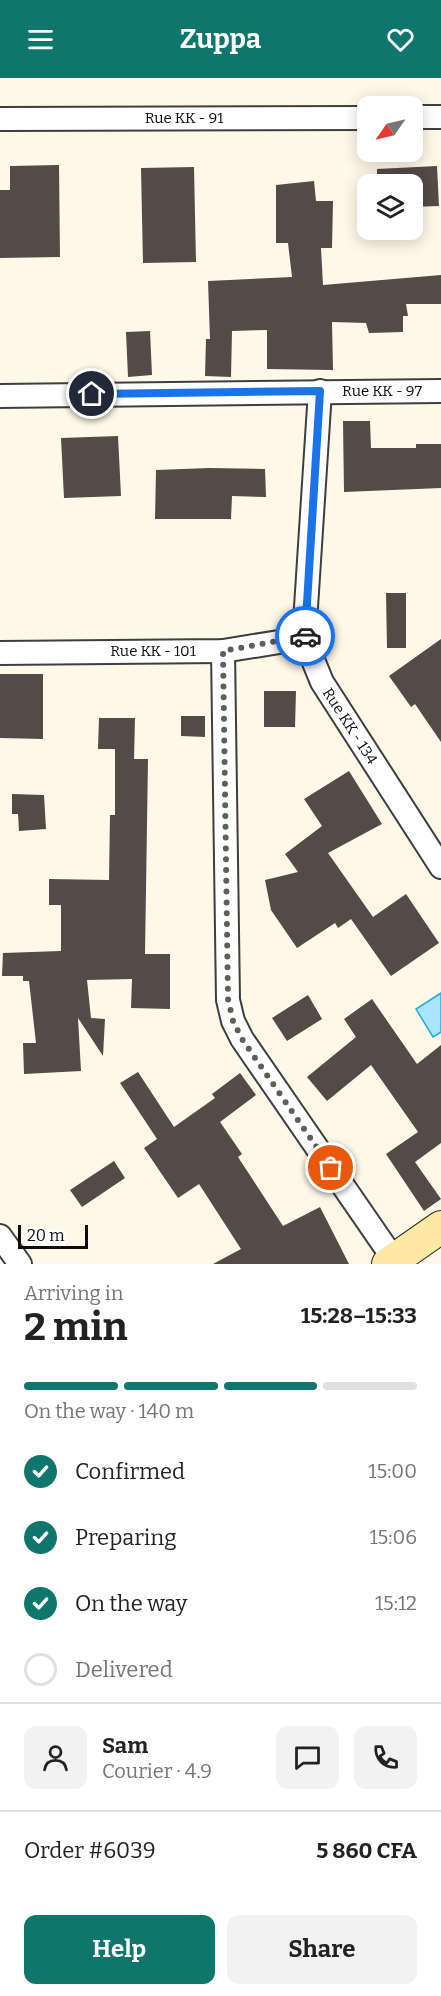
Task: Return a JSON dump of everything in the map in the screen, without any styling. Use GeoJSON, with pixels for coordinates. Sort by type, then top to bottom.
{"type":"FeatureCollection","features":[{"type":"Feature","properties":{"kind":"street"},"geometry":{"type":"LineString","coordinates":[[423,117],[441,117]]}},
{"type":"Feature","properties":{"kind":"street","name":"Rue KK - 91"},"geometry":{"type":"LineString","coordinates":[[0,119],[357,118]]}},
{"type":"Feature","properties":{"kind":"street","name":"Rue KK - 97"},"geometry":{"type":"LineString","coordinates":[[0,396],[320,391],[441,392]]}},
{"type":"Feature","properties":{"kind":"street","name":"Rue KK - 134"},"geometry":{"type":"LineString","coordinates":[[320,391],[304,638],[322,682],[441,867]]}},
{"type":"Feature","properties":{"kind":"street","name":"Rue KK - 101"},"geometry":{"type":"LineString","coordinates":[[0,652],[223,651],[304,638]]}},
{"type":"Feature","properties":{"kind":"street"},"geometry":{"type":"LineString","coordinates":[[223,651],[228,999],[233,1021],[242,1039],[393,1263],[441,1227]]}},
{"type":"Feature","properties":{"kind":"street"},"geometry":{"type":"LineString","coordinates":[[0,1236],[20,1264]]}},
{"type":"Feature","properties":{"kind":"water"},"geometry":{"type":"Polygon","coordinates":[[[441,993],[441,1032],[433,1037],[416,1009],[441,993]]]}},
{"type":"Feature","properties":{"kind":"building"},"geometry":{"type":"Polygon","coordinates":[[[59,165],[60,257],[0,258],[0,190],[10,190],[10,166],[59,165]]]}},
{"type":"Feature","properties":{"kind":"building"},"geometry":{"type":"Polygon","coordinates":[[[437,166],[439,206],[423,207],[423,174],[377,174],[377,169],[437,166]]]}},
{"type":"Feature","properties":{"kind":"building"},"geometry":{"type":"Polygon","coordinates":[[[194,167],[196,262],[143,263],[141,168],[194,167]]]}},
{"type":"Feature","properties":{"kind":"building"},"geometry":{"type":"Polygon","coordinates":[[[314,181],[316,201],[333,201],[332,248],[321,248],[323,285],[441,275],[441,304],[406,304],[408,316],[403,316],[403,332],[369,333],[366,323],[332,322],[333,370],[267,369],[267,330],[232,331],[231,377],[205,376],[206,339],[210,339],[208,281],[292,277],[288,243],[276,243],[276,185],[314,181]]]}},
{"type":"Feature","properties":{"kind":"building"},"geometry":{"type":"Polygon","coordinates":[[[150,331],[152,375],[128,377],[126,332],[150,331]]]}},
{"type":"Feature","properties":{"kind":"building"},"geometry":{"type":"Polygon","coordinates":[[[343,421],[370,421],[371,448],[416,448],[416,444],[441,444],[441,488],[344,492],[343,421]]]}},
{"type":"Feature","properties":{"kind":"building"},"geometry":{"type":"Polygon","coordinates":[[[118,436],[121,496],[64,498],[61,438],[118,436]]]}},
{"type":"Feature","properties":{"kind":"building"},"geometry":{"type":"Polygon","coordinates":[[[265,469],[266,497],[232,496],[231,519],[155,519],[156,470],[265,469]]]}},
{"type":"Feature","properties":{"kind":"building"},"geometry":{"type":"Polygon","coordinates":[[[386,593],[406,593],[406,648],[387,648],[386,593]]]}},
{"type":"Feature","properties":{"kind":"building"},"geometry":{"type":"Polygon","coordinates":[[[441,639],[441,742],[415,704],[411,707],[389,676],[441,639]]]}},
{"type":"Feature","properties":{"kind":"building"},"geometry":{"type":"Polygon","coordinates":[[[0,674],[43,674],[43,739],[0,738],[0,674]]]}},
{"type":"Feature","properties":{"kind":"building"},"geometry":{"type":"Polygon","coordinates":[[[264,691],[296,691],[295,727],[264,727],[264,691]]]}},
{"type":"Feature","properties":{"kind":"building"},"geometry":{"type":"Polygon","coordinates":[[[181,716],[205,716],[205,737],[181,736],[181,716]]]}},
{"type":"Feature","properties":{"kind":"building"},"geometry":{"type":"Polygon","coordinates":[[[99,718],[135,718],[134,759],[148,759],[145,954],[170,954],[170,1009],[131,1008],[132,979],[87,980],[91,1018],[105,1019],[103,1056],[78,1018],[81,1071],[24,1074],[23,1043],[36,1043],[29,981],[23,981],[23,976],[2,976],[3,953],[61,951],[61,905],[49,905],[49,879],[109,880],[110,815],[115,815],[115,749],[98,749],[99,718]]]}},
{"type":"Feature","properties":{"kind":"building"},"geometry":{"type":"Polygon","coordinates":[[[349,771],[382,824],[328,853],[373,917],[406,894],[439,943],[391,976],[351,919],[338,928],[335,923],[297,948],[271,910],[265,880],[298,872],[285,854],[322,826],[304,799],[349,771]]]}},
{"type":"Feature","properties":{"kind":"building"},"geometry":{"type":"Polygon","coordinates":[[[12,794],[44,795],[46,829],[19,831],[18,814],[12,814],[12,794]]]}},
{"type":"Feature","properties":{"kind":"building"},"geometry":{"type":"Polygon","coordinates":[[[308,995],[322,1019],[287,1041],[272,1018],[308,995]]]}},
{"type":"Feature","properties":{"kind":"building"},"geometry":{"type":"Polygon","coordinates":[[[372,999],[417,1064],[441,1045],[441,1143],[415,1162],[441,1199],[424,1211],[386,1154],[418,1132],[371,1065],[327,1101],[307,1077],[356,1037],[344,1019],[372,999]]]}},
{"type":"Feature","properties":{"kind":"building"},"geometry":{"type":"Polygon","coordinates":[[[138,1072],[174,1127],[215,1098],[212,1094],[240,1073],[256,1095],[220,1122],[242,1154],[238,1157],[283,1226],[320,1207],[349,1264],[213,1264],[241,1249],[199,1184],[178,1198],[144,1148],[157,1139],[120,1083],[138,1072]]]}},
{"type":"Feature","properties":{"kind":"building"},"geometry":{"type":"Polygon","coordinates":[[[114,1161],[125,1178],[82,1207],[70,1190],[114,1161]]]}},
{"type":"Feature","properties":{"kind":"way so far"},"geometry":{"type":"LineString","coordinates":[[305,636],[223,651],[228,999],[233,1021],[242,1039],[331,1168]]}},
{"type":"Feature","properties":{"kind":"route"},"geometry":{"type":"LineString","coordinates":[[92,394],[320,391],[305,636]]}}]}
